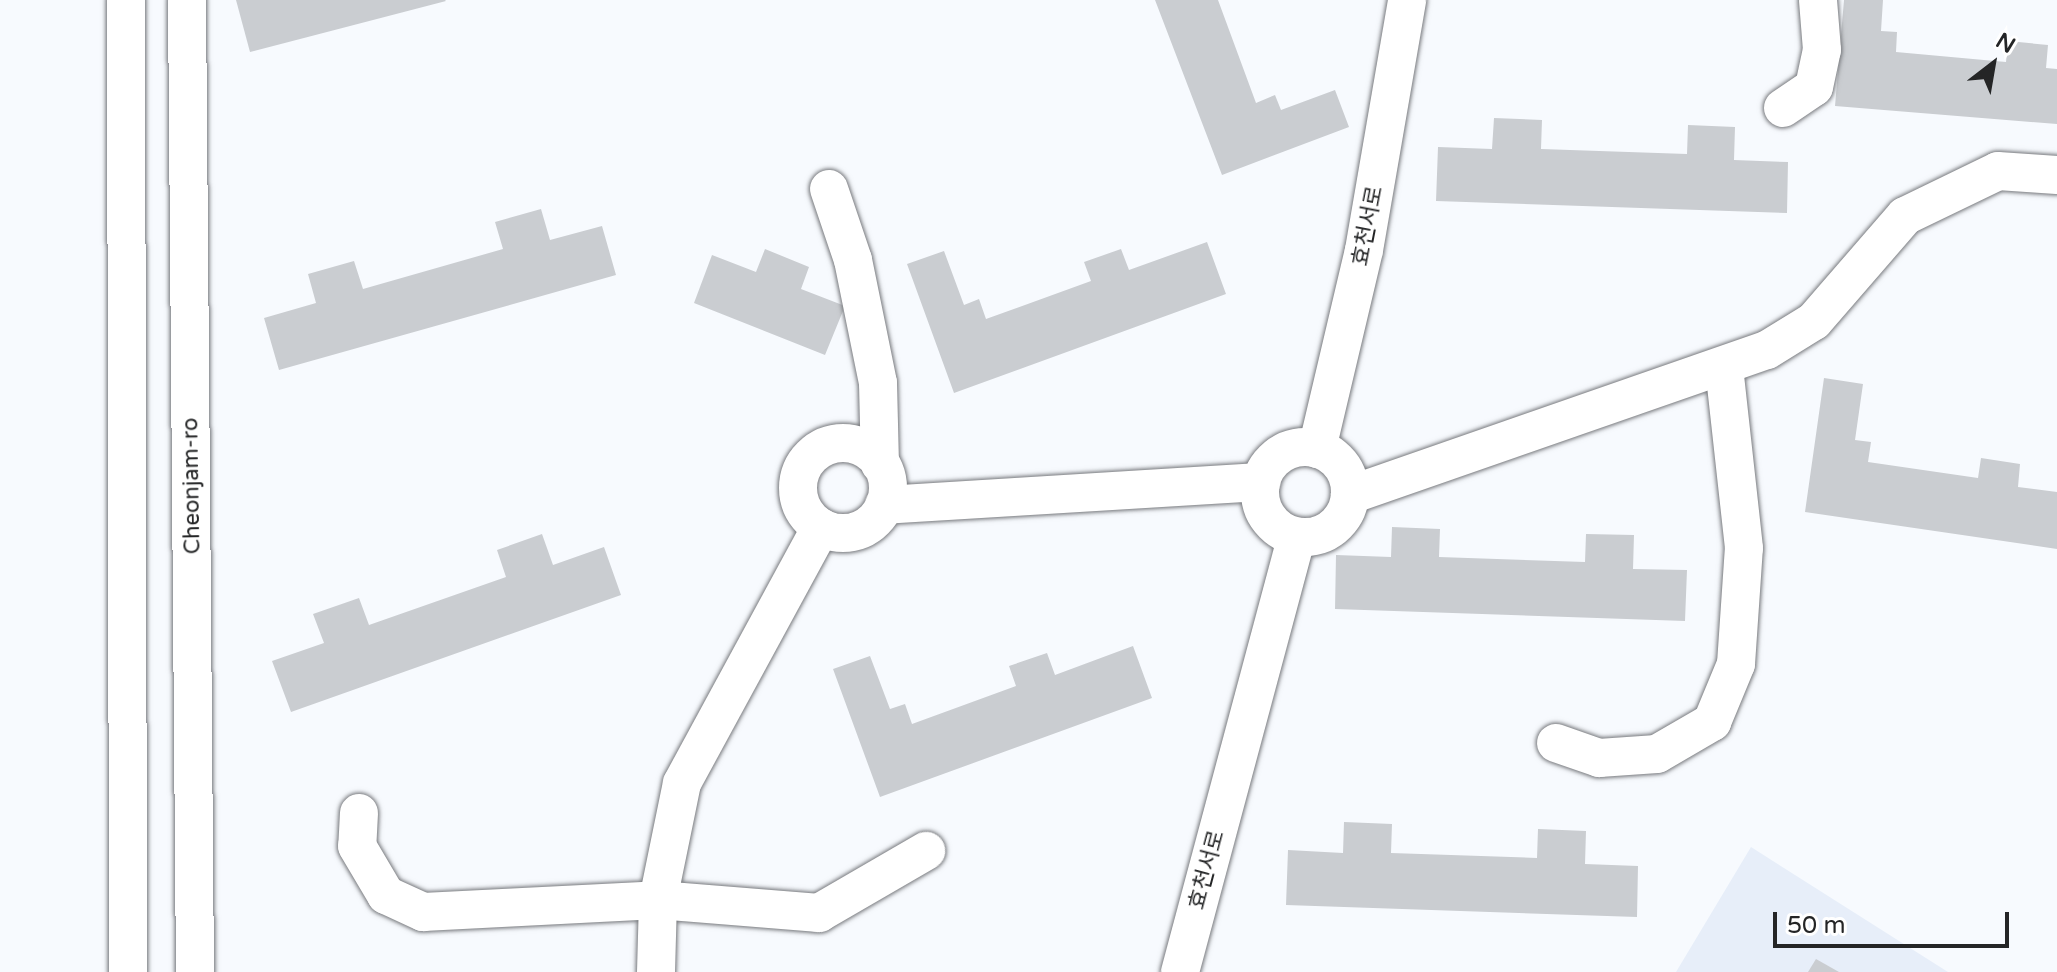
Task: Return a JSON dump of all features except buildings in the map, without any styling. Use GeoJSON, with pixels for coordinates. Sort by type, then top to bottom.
{"type":"FeatureCollection","features":[{"type":"Feature","properties":{"kind":"street"},"geometry":{"type":"LineString","coordinates":[[126,0],[128,972]]}},
{"type":"Feature","properties":{"kind":"street","name":"Cheonjam-ro"},"geometry":{"type":"LineString","coordinates":[[187,0],[195,972]]}},
{"type":"Feature","properties":{"kind":"street","name":"효천서로"},"geometry":{"type":"LineString","coordinates":[[1317,449],[1364,250],[1407,0]]}},
{"type":"Feature","properties":{"kind":"street"},"geometry":{"type":"LineString","coordinates":[[1783,108],[1814,87],[1822,50],[1818,0]]}},
{"type":"Feature","properties":{"kind":"street"},"geometry":{"type":"LineString","coordinates":[[1350,495],[1724,367],[1814,321],[1905,216],[1998,171],[2057,175]]}},
{"type":"Feature","properties":{"kind":"street"},"geometry":{"type":"LineString","coordinates":[[829,189],[853,260],[878,383],[880,464]]}},
{"type":"Feature","properties":{"kind":"street"},"geometry":{"type":"LineString","coordinates":[[1556,743],[1599,758],[1657,754],[1712,722],[1736,664],[1744,548],[1724,367]]}},
{"type":"Feature","properties":{"kind":"street"},"geometry":{"type":"LineString","coordinates":[[855,445],[880,464],[887,474],[884,505],[864,527],[821,527],[798,492],[814,453],[855,445]]}},
{"type":"Feature","properties":{"kind":"street"},"geometry":{"type":"LineString","coordinates":[[1317,449],[1342,466],[1350,495],[1338,522],[1297,536],[1263,510],[1261,482],[1276,457],[1317,449]]}},
{"type":"Feature","properties":{"kind":"street"},"geometry":{"type":"LineString","coordinates":[[884,505],[1261,482]]}},
{"type":"Feature","properties":{"kind":"street"},"geometry":{"type":"LineString","coordinates":[[656,972],[658,900],[682,783],[821,527]]}},
{"type":"Feature","properties":{"kind":"street","name":"효천서로"},"geometry":{"type":"LineString","coordinates":[[1180,972],[1297,536]]}},
{"type":"Feature","properties":{"kind":"street"},"geometry":{"type":"LineString","coordinates":[[359,813],[357,846],[386,895],[423,912],[658,900],[819,913],[926,851]]}},
{"type":"Feature","properties":{"kind":"shaded area"},"geometry":{"type":"Polygon","coordinates":[[[1751,847],[1948,972],[1676,972],[1751,847]]]}}]}
